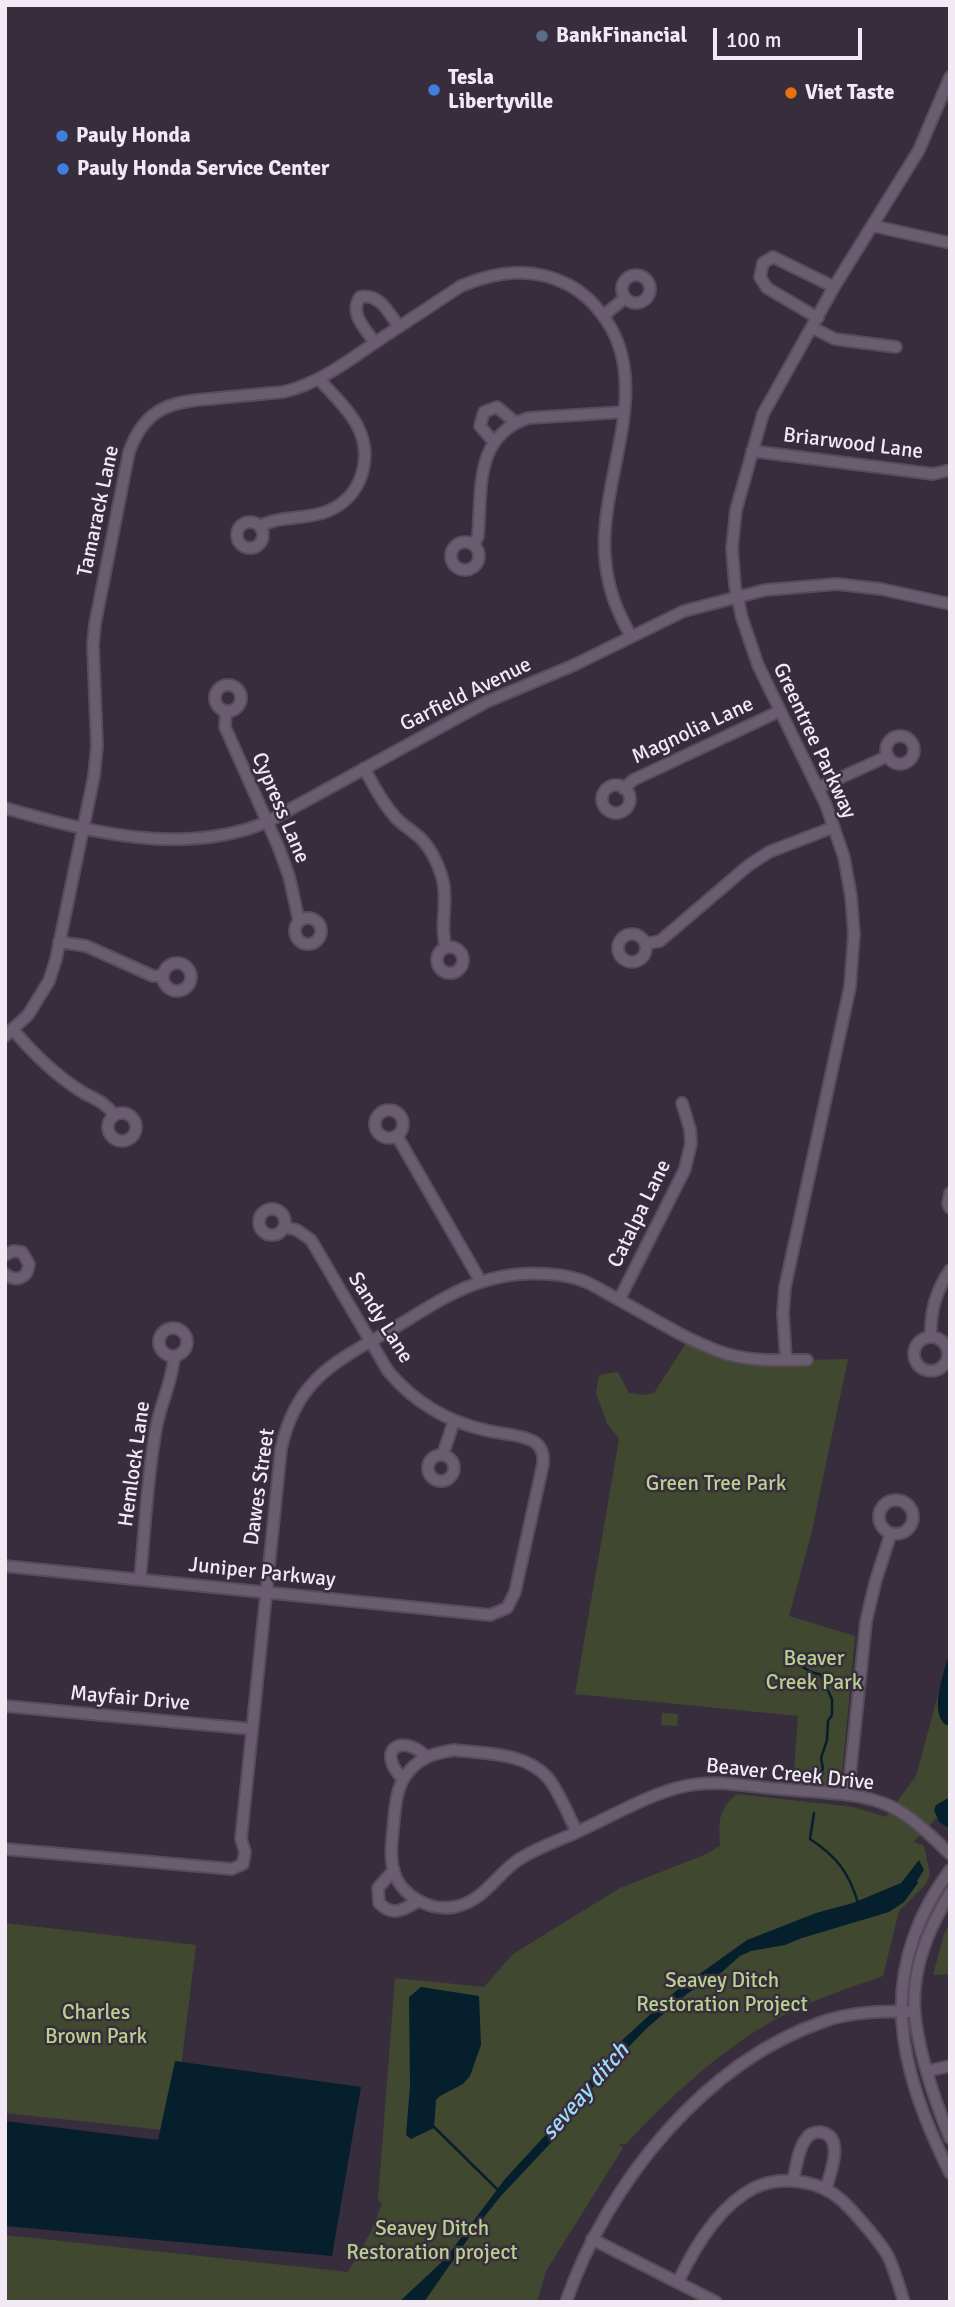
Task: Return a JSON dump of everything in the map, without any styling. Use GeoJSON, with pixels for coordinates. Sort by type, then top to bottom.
{"type":"FeatureCollection","features":[{"type":"Feature","properties":{"kind":"street","name":"Greentree Parkway"},"geometry":{"type":"LineString","coordinates":[[786,1360],[783,1313],[785,1287],[850,987],[853,962],[851,896],[844,857],[834,827],[758,665],[742,618],[732,548],[736,510],[763,414],[834,287],[874,226],[928,133],[950,77]]}},
{"type":"Feature","properties":{"kind":"street"},"geometry":{"type":"LineString","coordinates":[[874,226],[950,243]]}},
{"type":"Feature","properties":{"kind":"street"},"geometry":{"type":"LineString","coordinates":[[834,287],[773,257],[764,263],[760,277],[767,288],[835,339],[896,347]]}},
{"type":"Feature","properties":{"kind":"street","name":"Tamarack Lane"},"geometry":{"type":"LineString","coordinates":[[82,829],[94,776],[97,746],[93,645],[95,624],[129,452],[135,435],[152,414],[167,405],[299,388],[318,379],[461,286],[493,274],[528,272],[565,283],[580,291],[613,328],[625,365],[626,382],[605,534],[605,555],[609,588],[619,615],[631,636]]}},
{"type":"Feature","properties":{"kind":"street"},"geometry":{"type":"LineString","coordinates":[[375,343],[355,313],[355,304],[360,297],[368,295],[378,299],[399,327]]}},
{"type":"Feature","properties":{"kind":"street"},"geometry":{"type":"LineString","coordinates":[[603,316],[625,298]]}},
{"type":"Feature","properties":{"kind":"street"},"geometry":{"type":"LineString","coordinates":[[260,526],[272,520],[299,518],[327,511],[347,499],[358,485],[365,455],[363,438],[356,422],[318,379]]}},
{"type":"Feature","properties":{"kind":"street"},"geometry":{"type":"LineString","coordinates":[[493,440],[480,426],[484,412],[497,407],[514,422]]}},
{"type":"Feature","properties":{"kind":"street"},"geometry":{"type":"LineString","coordinates":[[474,545],[478,536],[483,465],[493,440],[514,422],[528,418],[623,412]]}},
{"type":"Feature","properties":{"kind":"street","name":"Briarwood Lane"},"geometry":{"type":"LineString","coordinates":[[752,451],[933,474],[950,470]]}},
{"type":"Feature","properties":{"kind":"street","name":"Garfield Avenue"},"geometry":{"type":"LineString","coordinates":[[5,808],[82,829],[139,838],[204,839],[243,832],[267,822],[486,702],[573,665],[684,611],[765,590],[837,584],[881,589],[950,604]]}},
{"type":"Feature","properties":{"kind":"street","name":"Cypress Lane"},"geometry":{"type":"LineString","coordinates":[[226,711],[225,727],[289,876],[299,921]]}},
{"type":"Feature","properties":{"kind":"street","name":"Magnolia Lane"},"geometry":{"type":"LineString","coordinates":[[624,789],[634,780],[780,711]]}},
{"type":"Feature","properties":{"kind":"street"},"geometry":{"type":"LineString","coordinates":[[818,788],[888,757]]}},
{"type":"Feature","properties":{"kind":"street"},"geometry":{"type":"LineString","coordinates":[[365,768],[383,803],[398,821],[421,838],[443,878],[446,948]]}},
{"type":"Feature","properties":{"kind":"street"},"geometry":{"type":"LineString","coordinates":[[645,944],[660,941],[749,865],[769,852],[834,827]]}},
{"type":"Feature","properties":{"kind":"street"},"geometry":{"type":"LineString","coordinates":[[82,829],[59,942],[48,981],[39,1000],[9,1033],[79,1091],[107,1104],[114,1115]]}},
{"type":"Feature","properties":{"kind":"street"},"geometry":{"type":"LineString","coordinates":[[59,942],[86,946],[153,976],[163,976]]}},
{"type":"Feature","properties":{"kind":"street","name":"Catalpa Lane"},"geometry":{"type":"LineString","coordinates":[[619,1300],[685,1168],[691,1143],[690,1129],[681,1103]]}},
{"type":"Feature","properties":{"kind":"street"},"geometry":{"type":"LineString","coordinates":[[397,1136],[481,1282]]}},
{"type":"Feature","properties":{"kind":"street"},"geometry":{"type":"LineString","coordinates":[[950,1193],[950,1208]]}},
{"type":"Feature","properties":{"kind":"street","name":"Sandy Lane"},"geometry":{"type":"LineString","coordinates":[[284,1227],[297,1230],[311,1240],[388,1371],[404,1390],[433,1411],[454,1421],[536,1442],[544,1455],[511,1602]]}},
{"type":"Feature","properties":{"kind":"street"},"geometry":{"type":"LineString","coordinates":[[5,1255],[13,1251],[22,1252],[29,1264],[27,1273],[20,1278],[5,1275]]}},
{"type":"Feature","properties":{"kind":"street"},"geometry":{"type":"LineString","coordinates":[[931,1337],[933,1305],[938,1288],[950,1270]]}},
{"type":"Feature","properties":{"kind":"street","name":"Dawes Street"},"geometry":{"type":"LineString","coordinates":[[5,1849],[232,1869],[243,1864],[245,1852],[241,1839],[285,1429],[304,1391],[322,1373],[371,1341],[481,1282],[511,1275],[555,1275],[582,1280],[716,1350],[755,1360],[807,1360]]}},
{"type":"Feature","properties":{"kind":"street","name":"Hemlock Lane"},"geometry":{"type":"LineString","coordinates":[[140,1579],[156,1429],[173,1371],[174,1356]]}},
{"type":"Feature","properties":{"kind":"street"},"geometry":{"type":"LineString","coordinates":[[443,1454],[454,1421]]}},
{"type":"Feature","properties":{"kind":"street"},"geometry":{"type":"LineString","coordinates":[[848,1796],[863,1639],[875,1583],[891,1533]]}},
{"type":"Feature","properties":{"kind":"street","name":"Juniper Parkway"},"geometry":{"type":"LineString","coordinates":[[5,1566],[490,1615],[501,1612],[511,1602]]}},
{"type":"Feature","properties":{"kind":"street","name":"Mayfair Drive"},"geometry":{"type":"LineString","coordinates":[[5,1706],[252,1729]]}},
{"type":"Feature","properties":{"kind":"street","name":"Beaver Creek Drive"},"geometry":{"type":"LineString","coordinates":[[577,1832],[553,1785],[546,1775],[528,1762],[510,1756],[454,1750],[426,1756],[416,1748],[400,1745],[390,1756],[390,1762],[403,1779],[397,1793],[392,1850],[394,1870],[378,1888],[379,1903],[385,1910],[394,1912],[418,1901],[444,1908],[455,1907],[473,1900],[522,1858],[664,1792],[698,1784],[848,1796],[878,1801],[901,1811],[950,1854]]}},
{"type":"Feature","properties":{"kind":"street"},"geometry":{"type":"LineString","coordinates":[[403,1779],[408,1771],[426,1756]]}},
{"type":"Feature","properties":{"kind":"street"},"geometry":{"type":"LineString","coordinates":[[394,1870],[396,1879],[418,1901]]}},
{"type":"Feature","properties":{"kind":"street"},"geometry":{"type":"LineString","coordinates":[[950,1870],[925,1908],[912,1939],[904,1969],[901,2011],[908,2067],[917,2097],[950,2173]]}},
{"type":"Feature","properties":{"kind":"street"},"geometry":{"type":"LineString","coordinates":[[950,1893],[925,1943],[915,1989],[915,2012],[927,2071],[934,2100],[950,2138]]}},
{"type":"Feature","properties":{"kind":"street"},"geometry":{"type":"LineString","coordinates":[[566,2302],[592,2239],[614,2198],[642,2158],[689,2109],[726,2076],[790,2035],[826,2020],[864,2012],[915,2012]]}},
{"type":"Feature","properties":{"kind":"street"},"geometry":{"type":"LineString","coordinates":[[927,2071],[950,2066]]}},
{"type":"Feature","properties":{"kind":"street"},"geometry":{"type":"LineString","coordinates":[[793,2181],[804,2141],[809,2135],[818,2132],[828,2135],[835,2148],[826,2189]]}},
{"type":"Feature","properties":{"kind":"street"},"geometry":{"type":"LineString","coordinates":[[678,2283],[703,2239],[734,2201],[764,2184],[793,2181],[826,2189],[840,2198],[882,2247],[895,2271],[904,2302]]}},
{"type":"Feature","properties":{"kind":"street"},"geometry":{"type":"LineString","coordinates":[[592,2239],[716,2302]]}},
{"type":"Feature","properties":{"kind":"green space","name":"Green Tree Park"},"geometry":{"type":"Polygon","coordinates":[[[690,1337],[716,1350],[801,1360],[848,1359],[811,1535],[789,1616],[855,1636],[840,1795],[793,1786],[798,1716],[575,1694],[619,1439],[607,1423],[596,1393],[599,1375],[618,1372],[629,1393],[654,1393],[690,1337]]]}},
{"type":"Feature","properties":{"kind":"green space"},"geometry":{"type":"Polygon","coordinates":[[[950,1651],[950,1830],[936,1818],[914,1842],[924,1846],[930,1874],[926,1884],[899,1911],[883,1976],[800,2008],[744,2039],[701,2071],[626,2144],[619,2144],[623,2148],[546,2271],[537,2302],[5,2302],[5,2235],[348,2272],[371,2232],[382,2203],[378,2200],[395,1978],[484,1987],[513,1954],[620,1888],[704,1855],[720,1846],[721,1817],[726,1805],[737,1794],[853,1807],[886,1817],[916,1776],[950,1651]]]}},
{"type":"Feature","properties":{"kind":"green space"},"geometry":{"type":"Polygon","coordinates":[[[662,1713],[678,1714],[677,1726],[661,1725],[662,1713]]]}},
{"type":"Feature","properties":{"kind":"green space"},"geometry":{"type":"Polygon","coordinates":[[[950,1921],[950,1974],[933,1975],[944,1934],[950,1921]]]}},
{"type":"Feature","properties":{"kind":"green space","name":"Charles Brown Park"},"geometry":{"type":"Polygon","coordinates":[[[5,1923],[196,1945],[173,2131],[5,2113],[5,1923]]]}},
{"type":"Feature","properties":{"kind":"water"},"geometry":{"type":"Polygon","coordinates":[[[950,1651],[950,1724],[946,1725],[938,1710],[938,1701],[950,1651]]]}},
{"type":"Feature","properties":{"kind":"water"},"geometry":{"type":"Polygon","coordinates":[[[950,1797],[950,1829],[939,1822],[934,1810],[936,1805],[950,1797]]]}},
{"type":"Feature","properties":{"kind":"water","name":"seveay ditch"},"geometry":{"type":"Polygon","coordinates":[[[919,1860],[924,1870],[918,1883],[904,1902],[889,1912],[785,1945],[751,1951],[688,1993],[647,2028],[614,2062],[562,2131],[500,2197],[477,2226],[424,2302],[399,2302],[445,2259],[505,2179],[552,2128],[619,2043],[677,1990],[747,1940],[901,1883],[919,1860]]]}},
{"type":"Feature","properties":{"kind":"water"},"geometry":{"type":"Polygon","coordinates":[[[421,1987],[479,1996],[481,2045],[470,2076],[463,2084],[436,2100],[434,2128],[411,2139],[406,2135],[410,2086],[409,1997],[421,1987]]]}},
{"type":"Feature","properties":{"kind":"water"},"geometry":{"type":"Polygon","coordinates":[[[175,2061],[361,2087],[332,2256],[5,2226],[5,2121],[158,2140],[175,2061]]]}},
{"type":"Feature","properties":{"kind":"waterway"},"geometry":{"type":"LineString","coordinates":[[786,1649],[805,1669],[820,1674],[832,1699],[832,1715],[828,1721],[821,1772]]}},
{"type":"Feature","properties":{"kind":"waterway"},"geometry":{"type":"LineString","coordinates":[[814,1813],[810,1839],[840,1866],[858,1903]]}},
{"type":"Feature","properties":{"kind":"waterway"},"geometry":{"type":"LineString","coordinates":[[434,2127],[499,2191]]}},
{"type":"Feature","properties":{"kind":"place","name":"BankFinancial"},"geometry":{"type":"Point","coordinates":[542,36]}},
{"type":"Feature","properties":{"kind":"place","name":"Tesla Libertyville"},"geometry":{"type":"Point","coordinates":[434,90]}},
{"type":"Feature","properties":{"kind":"place","name":"Viet Taste"},"geometry":{"type":"Point","coordinates":[791,93]}},
{"type":"Feature","properties":{"kind":"place","name":"Pauly Honda"},"geometry":{"type":"Point","coordinates":[62,136]}},
{"type":"Feature","properties":{"kind":"place","name":"Pauly Honda Service Center"},"geometry":{"type":"Point","coordinates":[63,169]}},
{"type":"Feature","properties":{"kind":"park label","name":"Beaver Creek Park"},"geometry":{"type":"Point","coordinates":[814,1671]}},
{"type":"Feature","properties":{"kind":"park label","name":"Seavey Ditch Restoration Project"},"geometry":{"type":"Point","coordinates":[722,1993]}},
{"type":"Feature","properties":{"kind":"park label","name":"Seavey Ditch Restoration project"},"geometry":{"type":"Point","coordinates":[432,2241]}}]}
